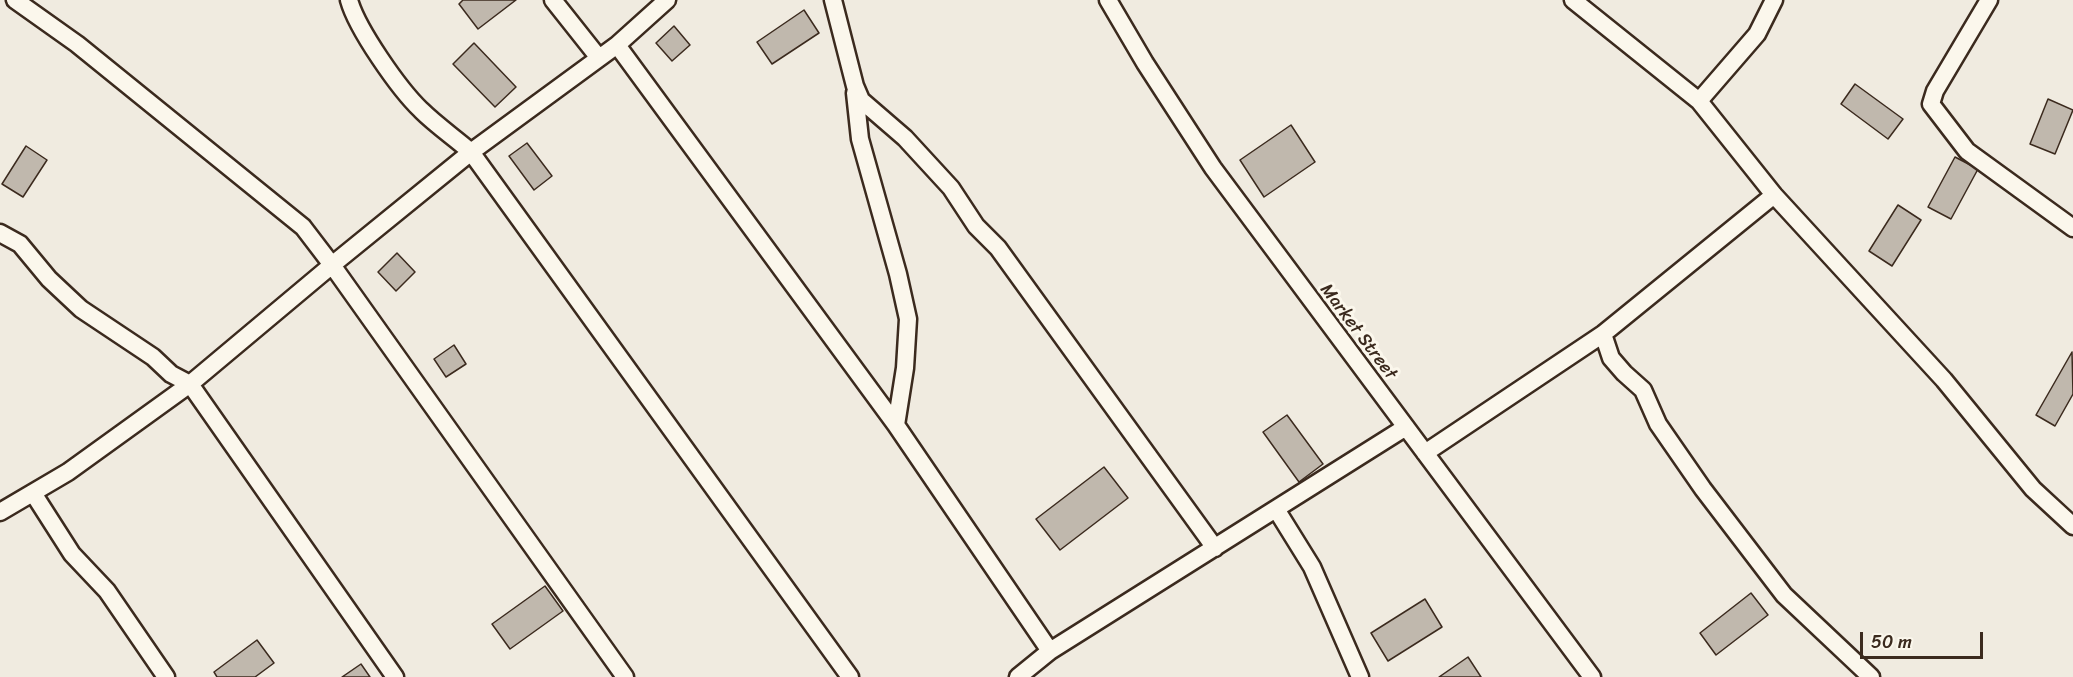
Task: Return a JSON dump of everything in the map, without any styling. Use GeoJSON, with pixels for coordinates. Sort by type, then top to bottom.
{"type":"FeatureCollection","features":[{"type":"Feature","properties":{"kind":"street"},"geometry":{"type":"LineString","coordinates":[[15,0],[76,44],[303,227],[625,677]]}},
{"type":"Feature","properties":{"kind":"street"},"geometry":{"type":"LineString","coordinates":[[350,0],[352,9],[379,57],[420,109],[471,152],[850,677]]}},
{"type":"Feature","properties":{"kind":"street"},"geometry":{"type":"LineString","coordinates":[[553,0],[599,58]]}},
{"type":"Feature","properties":{"kind":"street"},"geometry":{"type":"LineString","coordinates":[[3,506],[33,493],[68,472],[190,384],[471,152],[616,45],[667,0]]}},
{"type":"Feature","properties":{"kind":"street"},"geometry":{"type":"LineString","coordinates":[[833,0],[855,86],[861,100],[905,138],[951,188],[976,226],[998,248],[1215,548]]}},
{"type":"Feature","properties":{"kind":"street","name":"Market Street"},"geometry":{"type":"LineString","coordinates":[[1108,0],[1145,63],[1213,168],[1592,677]]}},
{"type":"Feature","properties":{"kind":"street"},"geometry":{"type":"LineString","coordinates":[[1573,0],[1699,101],[1774,195],[1944,380],[2033,489],[2073,526]]}},
{"type":"Feature","properties":{"kind":"street"},"geometry":{"type":"LineString","coordinates":[[1699,101],[1757,34],[1774,0]]}},
{"type":"Feature","properties":{"kind":"street"},"geometry":{"type":"LineString","coordinates":[[1989,0],[1935,92],[1931,104],[1967,151],[2073,228]]}},
{"type":"Feature","properties":{"kind":"street"},"geometry":{"type":"LineString","coordinates":[[616,45],[896,425],[1044,663]]}},
{"type":"Feature","properties":{"kind":"street"},"geometry":{"type":"LineString","coordinates":[[855,86],[860,139],[898,274],[908,319],[905,368],[896,425]]}},
{"type":"Feature","properties":{"kind":"street"},"geometry":{"type":"LineString","coordinates":[[1425,453],[1603,334],[1774,195]]}},
{"type":"Feature","properties":{"kind":"street"},"geometry":{"type":"LineString","coordinates":[[0,233],[20,244],[49,279],[81,309],[153,357],[171,374],[190,384],[395,677]]}},
{"type":"Feature","properties":{"kind":"street"},"geometry":{"type":"LineString","coordinates":[[1603,334],[1611,357],[1624,373],[1643,390],[1658,424],[1703,489],[1784,595],[1871,677]]}},
{"type":"Feature","properties":{"kind":"street"},"geometry":{"type":"LineString","coordinates":[[1018,677],[1044,663],[1215,548],[1406,427]]}},
{"type":"Feature","properties":{"kind":"street"},"geometry":{"type":"LineString","coordinates":[[33,493],[72,554],[107,591],[166,677]]}},
{"type":"Feature","properties":{"kind":"street"},"geometry":{"type":"LineString","coordinates":[[1276,510],[1312,567],[1352,674]]}},
{"type":"Feature","properties":{"kind":"building"},"geometry":{"type":"Polygon","coordinates":[[[463,0],[516,0],[478,29],[459,4],[463,0]]]}},
{"type":"Feature","properties":{"kind":"building"},"geometry":{"type":"Polygon","coordinates":[[[804,10],[819,33],[772,64],[757,42],[804,10]]]}},
{"type":"Feature","properties":{"kind":"building"},"geometry":{"type":"Polygon","coordinates":[[[674,26],[690,45],[672,61],[656,43],[674,26]]]}},
{"type":"Feature","properties":{"kind":"building"},"geometry":{"type":"Polygon","coordinates":[[[474,43],[516,87],[495,107],[453,64],[474,43]]]}},
{"type":"Feature","properties":{"kind":"building"},"geometry":{"type":"Polygon","coordinates":[[[1855,84],[1903,119],[1888,139],[1841,104],[1855,84]]]}},
{"type":"Feature","properties":{"kind":"building"},"geometry":{"type":"Polygon","coordinates":[[[2048,99],[2073,110],[2055,154],[2030,144],[2048,99]]]}},
{"type":"Feature","properties":{"kind":"building"},"geometry":{"type":"Polygon","coordinates":[[[1291,125],[1315,162],[1264,197],[1240,160],[1291,125]]]}},
{"type":"Feature","properties":{"kind":"building"},"geometry":{"type":"Polygon","coordinates":[[[527,143],[552,176],[534,190],[509,156],[527,143]]]}},
{"type":"Feature","properties":{"kind":"building"},"geometry":{"type":"Polygon","coordinates":[[[26,146],[47,160],[23,197],[2,184],[26,146]]]}},
{"type":"Feature","properties":{"kind":"building"},"geometry":{"type":"Polygon","coordinates":[[[1955,157],[1978,169],[1951,219],[1928,207],[1955,157]]]}},
{"type":"Feature","properties":{"kind":"building"},"geometry":{"type":"Polygon","coordinates":[[[1898,205],[1921,220],[1892,266],[1869,251],[1898,205]]]}},
{"type":"Feature","properties":{"kind":"building"},"geometry":{"type":"Polygon","coordinates":[[[397,253],[415,272],[396,291],[378,272],[397,253]]]}},
{"type":"Feature","properties":{"kind":"building"},"geometry":{"type":"Polygon","coordinates":[[[454,345],[466,364],[446,377],[434,359],[454,345]]]}},
{"type":"Feature","properties":{"kind":"building"},"geometry":{"type":"Polygon","coordinates":[[[2072,352],[2073,394],[2055,426],[2036,415],[2072,352]]]}},
{"type":"Feature","properties":{"kind":"building"},"geometry":{"type":"Polygon","coordinates":[[[1287,415],[1323,464],[1299,482],[1263,432],[1287,415]]]}},
{"type":"Feature","properties":{"kind":"building"},"geometry":{"type":"Polygon","coordinates":[[[1104,467],[1128,498],[1060,550],[1036,519],[1104,467]]]}},
{"type":"Feature","properties":{"kind":"building"},"geometry":{"type":"Polygon","coordinates":[[[545,586],[563,611],[510,649],[492,624],[545,586]]]}},
{"type":"Feature","properties":{"kind":"building"},"geometry":{"type":"Polygon","coordinates":[[[1751,593],[1768,615],[1716,655],[1700,633],[1751,593]]]}},
{"type":"Feature","properties":{"kind":"building"},"geometry":{"type":"Polygon","coordinates":[[[1425,599],[1442,627],[1388,661],[1371,633],[1425,599]]]}},
{"type":"Feature","properties":{"kind":"building"},"geometry":{"type":"Polygon","coordinates":[[[257,640],[274,663],[255,677],[217,677],[214,672],[257,640]]]}},
{"type":"Feature","properties":{"kind":"building"},"geometry":{"type":"Polygon","coordinates":[[[1468,657],[1481,677],[1439,677],[1468,657]]]}},
{"type":"Feature","properties":{"kind":"building"},"geometry":{"type":"Polygon","coordinates":[[[361,664],[370,677],[342,677],[361,664]]]}}]}
